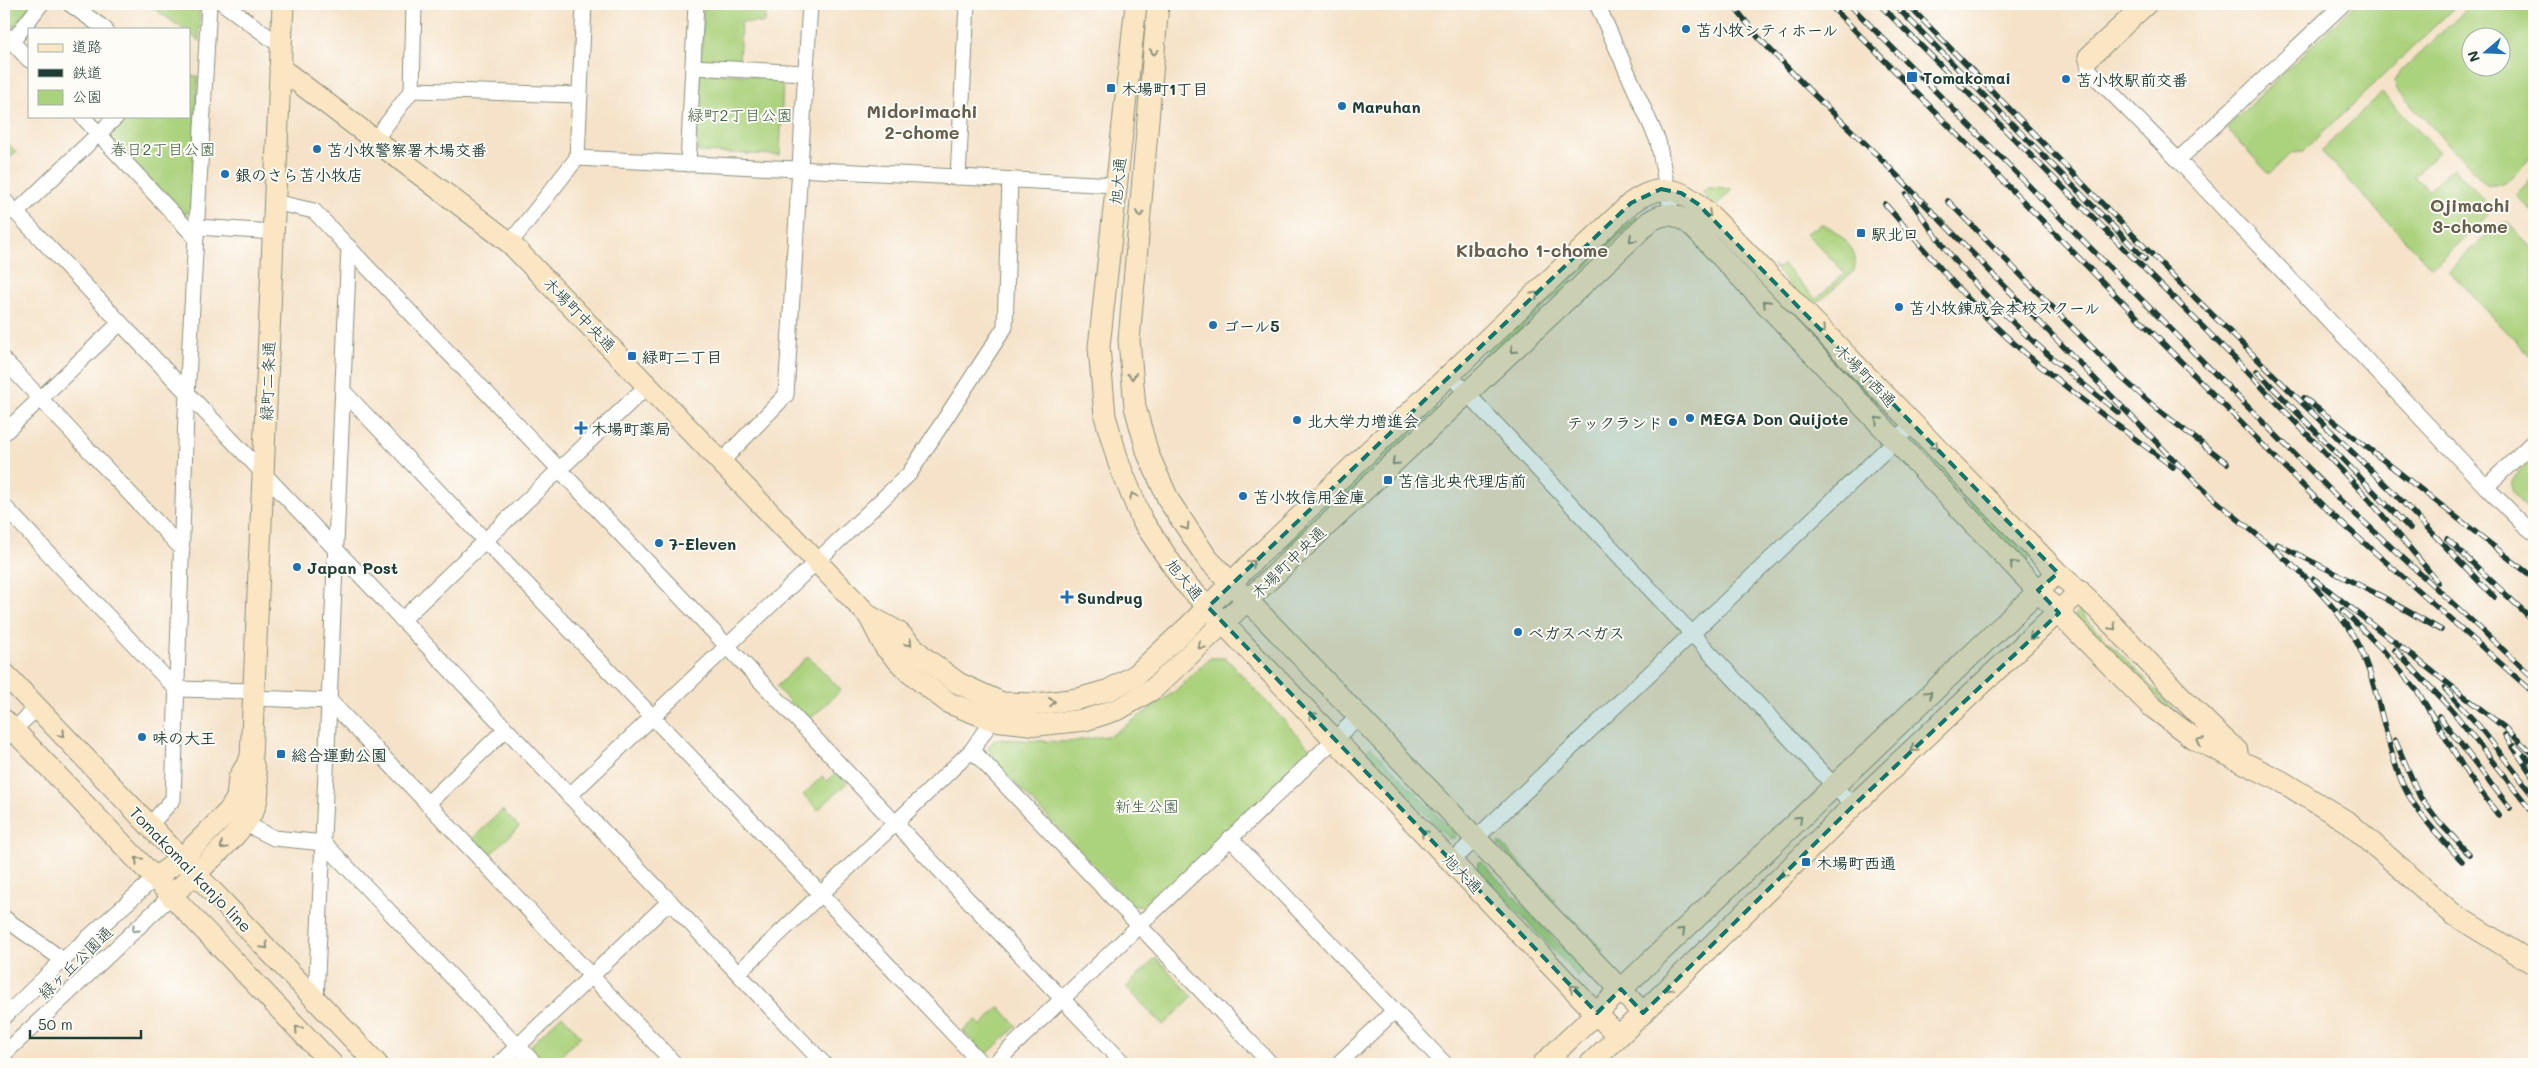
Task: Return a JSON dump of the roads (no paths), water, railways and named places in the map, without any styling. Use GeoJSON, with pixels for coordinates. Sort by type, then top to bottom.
{"type":"FeatureCollection","features":[{"type":"Feature","properties":{"kind":"street"},"geometry":{"type":"LineString","coordinates":[[28,59],[8,38],[41,4]]}},
{"type":"Feature","properties":{"kind":"street"},"geometry":{"type":"LineString","coordinates":[[70,4],[104,28]]}},
{"type":"Feature","properties":{"kind":"street"},"geometry":{"type":"LineString","coordinates":[[149,826],[173,799],[187,394],[209,4]]}},
{"type":"Feature","properties":{"kind":"street"},"geometry":{"type":"LineString","coordinates":[[224,4],[281,46]]}},
{"type":"Feature","properties":{"kind":"street","name":"緑町二条通"},"geometry":{"type":"LineString","coordinates":[[155,878],[187,866],[244,823],[256,804],[259,785],[251,758],[283,4]]}},
{"type":"Feature","properties":{"kind":"street"},"geometry":{"type":"LineString","coordinates":[[376,140],[412,90],[414,4]]}},
{"type":"Feature","properties":{"kind":"street"},"geometry":{"type":"LineString","coordinates":[[510,243],[577,158],[584,4]]}},
{"type":"Feature","properties":{"kind":"street"},"geometry":{"type":"LineString","coordinates":[[688,164],[696,4]]}},
{"type":"Feature","properties":{"kind":"street"},"geometry":{"type":"LineString","coordinates":[[722,461],[786,395],[810,4]]}},
{"type":"Feature","properties":{"kind":"street"},"geometry":{"type":"LineString","coordinates":[[958,177],[967,4]]}},
{"type":"Feature","properties":{"kind":"street"},"geometry":{"type":"LineString","coordinates":[[1597,4],[1658,141],[1672,214]]}},
{"type":"Feature","properties":{"kind":"street"},"geometry":{"type":"LineString","coordinates":[[2146,4],[2089,57],[2090,72],[2178,160],[2486,487],[2520,522],[2534,532]]}},
{"type":"Feature","properties":{"kind":"street"},"geometry":{"type":"LineString","coordinates":[[2178,160],[2343,4]]}},
{"type":"Feature","properties":{"kind":"street","name":"旭大通"},"geometry":{"type":"LineString","coordinates":[[1135,6],[1099,347],[1105,416],[1119,464],[1142,520],[1183,581],[1618,1036]]}},
{"type":"Feature","properties":{"kind":"street","name":"旭大通"},"geometry":{"type":"LineString","coordinates":[[1159,7],[1129,340],[1135,407],[1148,454],[1169,501],[1206,558],[1643,1013]]}},
{"type":"Feature","properties":{"kind":"street"},"geometry":{"type":"LineString","coordinates":[[693,67],[805,73]]}},
{"type":"Feature","properties":{"kind":"street","name":"木場町中央通"},"geometry":{"type":"LineString","coordinates":[[280,68],[510,243],[722,461],[869,616],[898,632],[923,657],[997,712],[1038,725],[1085,720],[1119,709],[1153,689],[1650,222],[1657,217],[1672,214]]}},
{"type":"Feature","properties":{"kind":"street"},"geometry":{"type":"LineString","coordinates":[[412,90],[580,95]]}},
{"type":"Feature","properties":{"kind":"street"},"geometry":{"type":"LineString","coordinates":[[84,118],[197,232],[273,232]]}},
{"type":"Feature","properties":{"kind":"street"},"geometry":{"type":"LineString","coordinates":[[16,213],[115,118]]}},
{"type":"Feature","properties":{"kind":"street"},"geometry":{"type":"LineString","coordinates":[[577,158],[1117,186]]}},
{"type":"Feature","properties":{"kind":"street"},"geometry":{"type":"LineString","coordinates":[[569,796],[909,474],[1004,327],[1010,180]]}},
{"type":"Feature","properties":{"kind":"street","name":"木場町中央通"},"geometry":{"type":"LineString","coordinates":[[997,712],[1037,704],[1078,699],[1109,690],[1136,675],[1631,203],[1651,191],[1667,190]]}},
{"type":"Feature","properties":{"kind":"street","name":"木場町西通"},"geometry":{"type":"LineString","coordinates":[[1667,190],[1681,192],[1698,204],[2058,573],[2080,591],[2177,695],[2259,770]]}},
{"type":"Feature","properties":{"kind":"street"},"geometry":{"type":"LineString","coordinates":[[4,200],[824,1064]]}},
{"type":"Feature","properties":{"kind":"street"},"geometry":{"type":"LineString","coordinates":[[274,202],[314,211],[1124,1064]]}},
{"type":"Feature","properties":{"kind":"street","name":"木場町西通"},"geometry":{"type":"LineString","coordinates":[[1672,214],[1686,220],[1696,230],[1897,439],[2059,612],[2151,706],[2193,738],[2259,770]]}},
{"type":"Feature","properties":{"kind":"street"},"geometry":{"type":"LineString","coordinates":[[316,999],[349,247]]}},
{"type":"Feature","properties":{"kind":"street"},"geometry":{"type":"LineString","coordinates":[[4,433],[120,323]]}},
{"type":"Feature","properties":{"kind":"street"},"geometry":{"type":"LineString","coordinates":[[4,360],[182,549]]}},
{"type":"Feature","properties":{"kind":"street"},"geometry":{"type":"LineString","coordinates":[[1450,375],[1853,806]]}},
{"type":"Feature","properties":{"kind":"street"},"geometry":{"type":"LineString","coordinates":[[402,620],[648,385]]}},
{"type":"Feature","properties":{"kind":"street"},"geometry":{"type":"LineString","coordinates":[[344,392],[982,1064]]}},
{"type":"Feature","properties":{"kind":"street"},"geometry":{"type":"LineString","coordinates":[[1452,861],[1913,424]]}},
{"type":"Feature","properties":{"kind":"street"},"geometry":{"type":"LineString","coordinates":[[2486,487],[2534,441]]}},
{"type":"Feature","properties":{"kind":"street"},"geometry":{"type":"LineString","coordinates":[[4,506],[176,689],[330,701],[675,1064]]}},
{"type":"Feature","properties":{"kind":"street"},"geometry":{"type":"LineString","coordinates":[[1543,1064],[2058,573]]}},
{"type":"Feature","properties":{"kind":"street"},"geometry":{"type":"LineString","coordinates":[[1590,1064],[1853,806],[2080,591]]}},
{"type":"Feature","properties":{"kind":"street","name":"Tomakomai kanjo line"},"geometry":{"type":"LineString","coordinates":[[4,673],[377,1064]]}},
{"type":"Feature","properties":{"kind":"street"},"geometry":{"type":"LineString","coordinates":[[7,730],[37,708]]}},
{"type":"Feature","properties":{"kind":"street"},"geometry":{"type":"LineString","coordinates":[[738,973],[972,750],[997,712]]}},
{"type":"Feature","properties":{"kind":"street"},"geometry":{"type":"LineString","coordinates":[[994,1064],[1359,716]]}},
{"type":"Feature","properties":{"kind":"street"},"geometry":{"type":"LineString","coordinates":[[427,804],[506,729]]}},
{"type":"Feature","properties":{"kind":"street","name":"Tomakomai kanjo line"},"geometry":{"type":"LineString","coordinates":[[7,730],[155,878],[332,1064]]}},
{"type":"Feature","properties":{"kind":"street"},"geometry":{"type":"LineString","coordinates":[[972,750],[1270,1064]]}},
{"type":"Feature","properties":{"kind":"street","name":"緑町二条通"},"geometry":{"type":"LineString","coordinates":[[171,896],[187,866],[230,811],[237,798],[240,778],[251,758]]}},
{"type":"Feature","properties":{"kind":"street"},"geometry":{"type":"LineString","coordinates":[[2259,770],[2349,823],[2453,914],[2534,964]]}},
{"type":"Feature","properties":{"kind":"street"},"geometry":{"type":"LineString","coordinates":[[244,823],[274,838],[324,843],[534,1064]]}},
{"type":"Feature","properties":{"kind":"street"},"geometry":{"type":"LineString","coordinates":[[1230,838],[1445,1064]]}},
{"type":"Feature","properties":{"kind":"street","name":"緑ヶ丘公園通"},"geometry":{"type":"LineString","coordinates":[[4,1017],[63,960],[155,878]]}},
{"type":"Feature","properties":{"kind":"street","name":"緑ヶ丘公園通"},"geometry":{"type":"LineString","coordinates":[[4,1054],[171,896]]}},
{"type":"Feature","properties":{"kind":"street"},"geometry":{"type":"LineString","coordinates":[[499,1064],[670,902]]}},
{"type":"Feature","properties":{"kind":"street"},"geometry":{"type":"LineString","coordinates":[[4,918],[63,960]]}},
{"type":"Feature","properties":{"kind":"street"},"geometry":{"type":"LineString","coordinates":[[1338,1064],[1394,1011]]}},
{"type":"Feature","properties":{"kind":"railway"},"geometry":{"type":"LineString","coordinates":[[1732,4],[1758,37],[1807,88],[1876,154],[2190,476],[2301,573],[2333,607],[2347,626],[2365,660],[2403,785],[2425,820],[2462,861]]}},
{"type":"Feature","properties":{"kind":"railway"},"geometry":{"type":"LineString","coordinates":[[1829,4],[2327,510],[2534,693]]}},
{"type":"Feature","properties":{"kind":"railway"},"geometry":{"type":"LineString","coordinates":[[1849,4],[2341,501],[2534,678]]}},
{"type":"Feature","properties":{"kind":"railway"},"geometry":{"type":"LineString","coordinates":[[1879,4],[2236,360],[2369,499],[2438,582]]}},
{"type":"Feature","properties":{"kind":"railway"},"geometry":{"type":"LineString","coordinates":[[1894,4],[2145,259]]}},
{"type":"Feature","properties":{"kind":"railway"},"geometry":{"type":"LineString","coordinates":[[1907,4],[2175,278],[2394,493],[2494,597]]}},
{"type":"Feature","properties":{"kind":"railway"},"geometry":{"type":"LineString","coordinates":[[1906,194],[1955,261],[1999,309],[2058,363],[2119,413]]}},
{"type":"Feature","properties":{"kind":"railway"},"geometry":{"type":"LineString","coordinates":[[1948,201],[2122,378],[2157,409],[2227,463]]}},
{"type":"Feature","properties":{"kind":"railway"},"geometry":{"type":"LineString","coordinates":[[1885,204],[1954,284],[2000,331],[2072,392],[2173,467]]}},
{"type":"Feature","properties":{"kind":"railway"},"geometry":{"type":"LineString","coordinates":[[2257,371],[2410,529]]}},
{"type":"Feature","properties":{"kind":"railway"},"geometry":{"type":"LineString","coordinates":[[2304,398],[2534,578]]}},
{"type":"Feature","properties":{"kind":"railway"},"geometry":{"type":"LineString","coordinates":[[2447,539],[2534,621]]}},
{"type":"Feature","properties":{"kind":"railway"},"geometry":{"type":"LineString","coordinates":[[2277,544],[2381,596],[2441,630]]}},
{"type":"Feature","properties":{"kind":"railway"},"geometry":{"type":"LineString","coordinates":[[2314,579],[2505,728],[2534,755]]}},
{"type":"Feature","properties":{"kind":"railway"},"geometry":{"type":"LineString","coordinates":[[2343,610],[2381,648],[2418,692],[2468,775],[2499,816]]}},
{"type":"Feature","properties":{"kind":"railway"},"geometry":{"type":"LineString","coordinates":[[2395,650],[2451,709],[2534,814]]}},
{"type":"Feature","properties":{"kind":"railway"},"geometry":{"type":"LineString","coordinates":[[2445,689],[2478,725],[2534,796]]}},
{"type":"Feature","properties":{"kind":"railway"},"geometry":{"type":"LineString","coordinates":[[2439,716],[2510,808]]}},
{"type":"Feature","properties":{"kind":"railway"},"geometry":{"type":"LineString","coordinates":[[2505,735],[2534,778]]}},
{"type":"Feature","properties":{"kind":"railway"},"geometry":{"type":"LineString","coordinates":[[2395,740],[2420,797],[2440,823],[2469,854]]}},
{"type":"Feature","properties":{"kind":"railway"},"geometry":{"type":"LineString","coordinates":[[2515,746],[2534,766]]}},
{"type":"Feature","properties":{"kind":"place","name":"苫小牧シティホール"},"geometry":{"type":"Point","coordinates":[1686,29]}},
{"type":"Feature","properties":{"kind":"place","name":"Tomakomai"},"geometry":{"type":"Point","coordinates":[1912,77]}},
{"type":"Feature","properties":{"kind":"place","name":"苫小牧駅前交番"},"geometry":{"type":"Point","coordinates":[2066,79]}},
{"type":"Feature","properties":{"kind":"place","name":"木場町1丁目"},"geometry":{"type":"Point","coordinates":[1111,88]}},
{"type":"Feature","properties":{"kind":"place","name":"Maruhan"},"geometry":{"type":"Point","coordinates":[1342,106]}},
{"type":"Feature","properties":{"kind":"place","name":"苫小牧警察署木場交番"},"geometry":{"type":"Point","coordinates":[317,149]}},
{"type":"Feature","properties":{"kind":"place","name":"銀のさら苫小牧店"},"geometry":{"type":"Point","coordinates":[225,174]}},
{"type":"Feature","properties":{"kind":"place","name":"駅北口"},"geometry":{"type":"Point","coordinates":[1861,233]}},
{"type":"Feature","properties":{"kind":"place","name":"苫小牧錬成会本校スクール"},"geometry":{"type":"Point","coordinates":[1899,307]}},
{"type":"Feature","properties":{"kind":"place","name":"ゴール5"},"geometry":{"type":"Point","coordinates":[1213,325]}},
{"type":"Feature","properties":{"kind":"place","name":"緑町二丁目"},"geometry":{"type":"Point","coordinates":[632,356]}},
{"type":"Feature","properties":{"kind":"place","name":"MEGA Don Quijote"},"geometry":{"type":"Point","coordinates":[1690,418]}},
{"type":"Feature","properties":{"kind":"place","name":"北大学力増進会"},"geometry":{"type":"Point","coordinates":[1297,420]}},
{"type":"Feature","properties":{"kind":"place","name":"テックランド"},"geometry":{"type":"Point","coordinates":[1673,422]}},
{"type":"Feature","properties":{"kind":"place","name":"木場町薬局"},"geometry":{"type":"Point","coordinates":[581,428]}},
{"type":"Feature","properties":{"kind":"place","name":"苫信北央代理店前"},"geometry":{"type":"Point","coordinates":[1388,480]}},
{"type":"Feature","properties":{"kind":"place","name":"苫小牧信用金庫"},"geometry":{"type":"Point","coordinates":[1243,496]}},
{"type":"Feature","properties":{"kind":"place","name":"7-Eleven"},"geometry":{"type":"Point","coordinates":[659,543]}},
{"type":"Feature","properties":{"kind":"place","name":"Japan Post"},"geometry":{"type":"Point","coordinates":[297,567]}},
{"type":"Feature","properties":{"kind":"place","name":"Sundrug"},"geometry":{"type":"Point","coordinates":[1067,597]}},
{"type":"Feature","properties":{"kind":"place","name":"ベガスベガス"},"geometry":{"type":"Point","coordinates":[1518,632]}},
{"type":"Feature","properties":{"kind":"place","name":"味の大王"},"geometry":{"type":"Point","coordinates":[142,737]}},
{"type":"Feature","properties":{"kind":"place","name":"総合運動公園"},"geometry":{"type":"Point","coordinates":[281,754]}},
{"type":"Feature","properties":{"kind":"place","name":"木場町西通"},"geometry":{"type":"Point","coordinates":[1806,862]}},
{"type":"Feature","properties":{"kind":"district","name":"Midorimachi 2-chome"},"geometry":{"type":"Point","coordinates":[922,121]}},
{"type":"Feature","properties":{"kind":"district","name":"Ojimachi 3-chome"},"geometry":{"type":"Point","coordinates":[2470,215]}},
{"type":"Feature","properties":{"kind":"district","name":"Kibacho 1-chome"},"geometry":{"type":"Point","coordinates":[1532,250]}},
{"type":"Feature","properties":{"kind":"park label","name":"緑町2丁目公園"},"geometry":{"type":"Point","coordinates":[740,114]}},
{"type":"Feature","properties":{"kind":"park label","name":"春日2丁目公園"},"geometry":{"type":"Point","coordinates":[163,148]}},
{"type":"Feature","properties":{"kind":"park label","name":"新生公園"},"geometry":{"type":"Point","coordinates":[1147,805]}}]}
